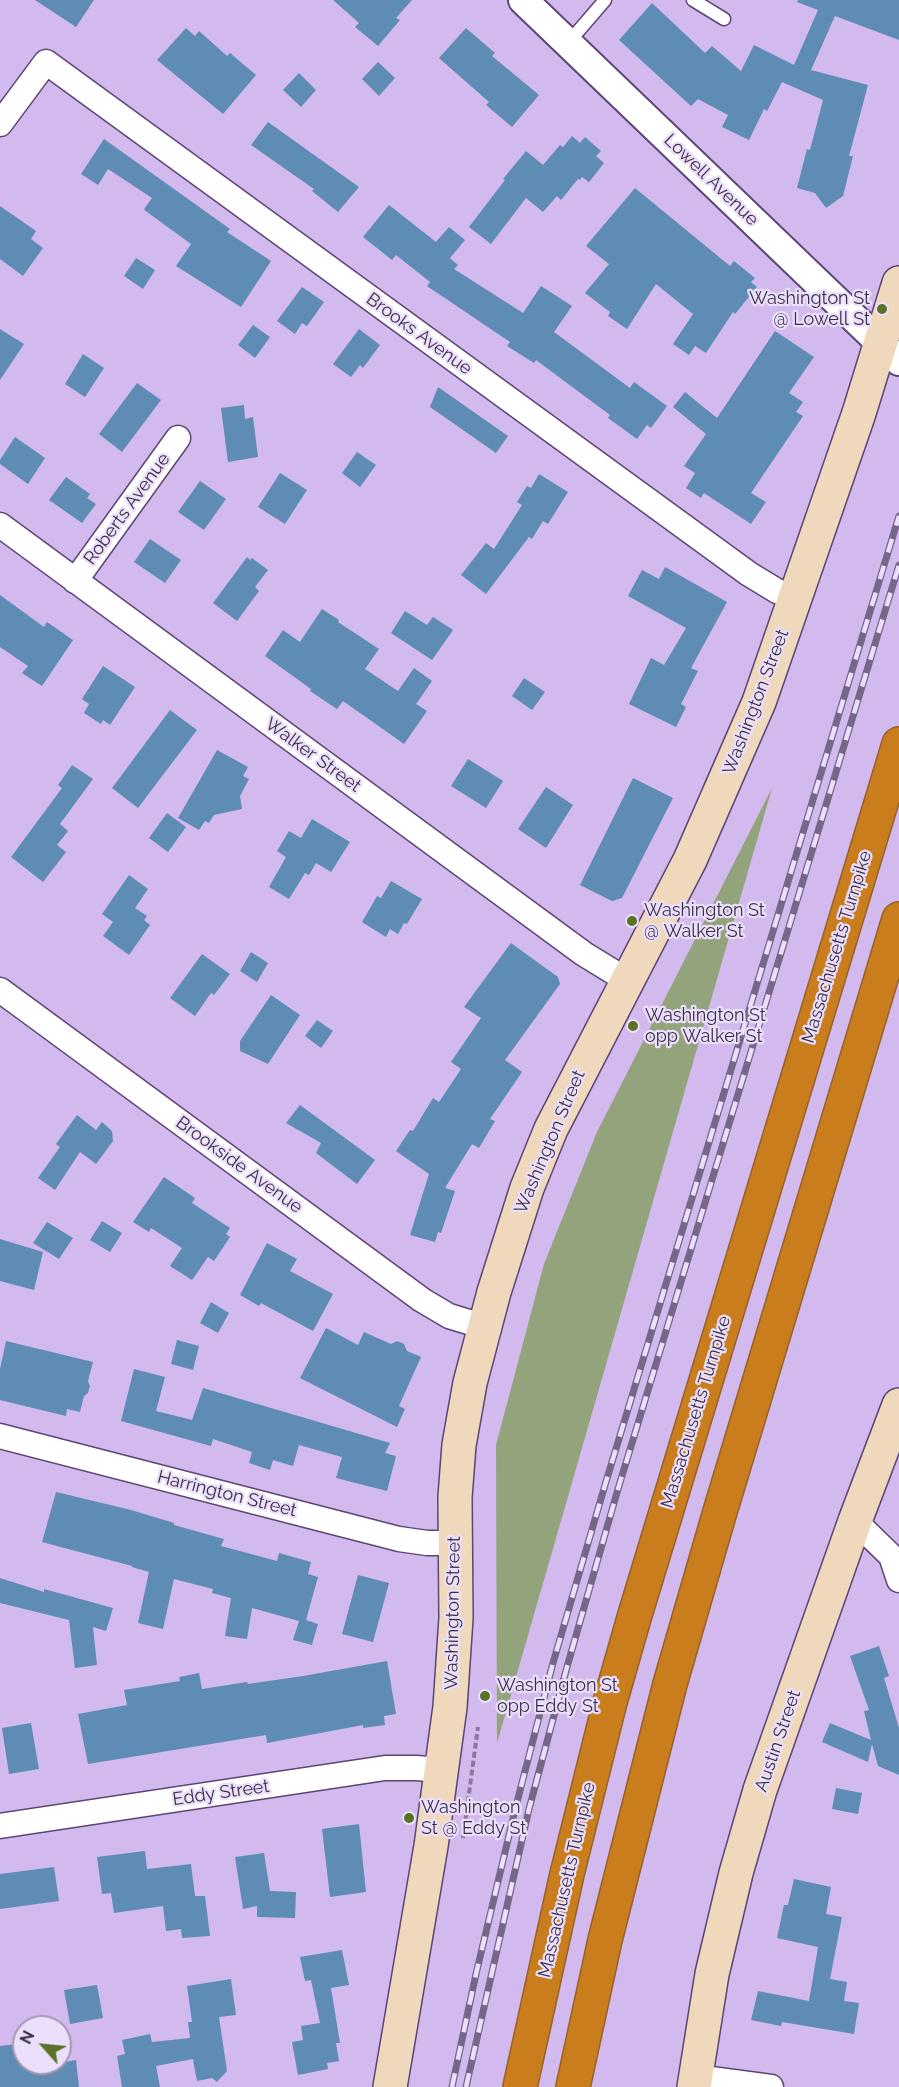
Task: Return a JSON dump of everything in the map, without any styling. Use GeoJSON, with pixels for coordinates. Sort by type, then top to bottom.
{"type":"FeatureCollection","features":[{"type":"Feature","properties":{"kind":"highway","name":"Massachusetts Turnpike"},"geometry":{"type":"LineString","coordinates":[[520,2087],[567,1874],[631,1629],[899,744]]}},
{"type":"Feature","properties":{"kind":"highway"},"geometry":{"type":"LineString","coordinates":[[573,2087],[621,1877],[676,1664],[899,919]]}},
{"type":"Feature","properties":{"kind":"main road","name":"Washington Street"},"geometry":{"type":"LineString","coordinates":[[390,2087],[431,1846],[450,1707],[455,1647],[455,1497],[458,1452],[467,1401],[485,1327],[513,1229],[534,1169],[569,1091],[680,880],[759,702],[859,413],[890,352],[899,283]]}},
{"type":"Feature","properties":{"kind":"main road","name":"Austin Street"},"geometry":{"type":"LineString","coordinates":[[695,2082],[712,1974],[736,1873],[757,1800],[855,1521],[899,1405]]}},
{"type":"Feature","properties":{"kind":"street","name":"Lowell Avenue"},"geometry":{"type":"LineString","coordinates":[[523,0],[890,352]]}},
{"type":"Feature","properties":{"kind":"street","name":"Brooks Avenue"},"geometry":{"type":"LineString","coordinates":[[0,124],[46,62],[749,574],[767,586],[796,598]]}},
{"type":"Feature","properties":{"kind":"street","name":"Roberts Avenue"},"geometry":{"type":"LineString","coordinates":[[75,581],[178,438]]}},
{"type":"Feature","properties":{"kind":"street","name":"Walker Street"},"geometry":{"type":"LineString","coordinates":[[0,525],[584,954],[628,981]]}},
{"type":"Feature","properties":{"kind":"street","name":"Brookside Avenue"},"geometry":{"type":"LineString","coordinates":[[0,990],[422,1300],[449,1316],[485,1327]]}},
{"type":"Feature","properties":{"kind":"street","name":"Harrington Street"},"geometry":{"type":"LineString","coordinates":[[0,1436],[399,1539],[455,1544]]}},
{"type":"Feature","properties":{"kind":"street"},"geometry":{"type":"LineString","coordinates":[[855,1521],[891,1556],[899,1580]]}},
{"type":"Feature","properties":{"kind":"street","name":"Eddy Street"},"geometry":{"type":"LineString","coordinates":[[0,1826],[385,1768],[442,1770]]}},
{"type":"Feature","properties":{"kind":"street"},"geometry":{"type":"LineString","coordinates":[[695,2082],[771,2087]]}},
{"type":"Feature","properties":{"kind":"lane"},"geometry":{"type":"LineString","coordinates":[[568,42],[605,0]]}},
{"type":"Feature","properties":{"kind":"lane"},"geometry":{"type":"LineString","coordinates":[[693,0],[724,19]]}},
{"type":"Feature","properties":{"kind":"path"},"geometry":{"type":"LineString","coordinates":[[462,1841],[478,1724]]}},
{"type":"Feature","properties":{"kind":"green space"},"geometry":{"type":"Polygon","coordinates":[[[772,788],[497,1743],[496,1445],[544,1264],[597,1132],[772,788]]]}},
{"type":"Feature","properties":{"kind":"building"},"geometry":{"type":"Polygon","coordinates":[[[35,0],[94,0],[76,27],[35,0]]]}},
{"type":"Feature","properties":{"kind":"building"},"geometry":{"type":"Polygon","coordinates":[[[333,0],[412,0],[396,18],[400,20],[378,46],[355,27],[359,23],[333,0]]]}},
{"type":"Feature","properties":{"kind":"building"},"geometry":{"type":"Polygon","coordinates":[[[798,0],[899,0],[899,40],[835,16],[811,70],[868,85],[849,156],[853,156],[843,196],[826,208],[815,193],[797,188],[823,100],[782,82],[767,111],[764,109],[749,140],[722,127],[728,115],[698,99],[691,106],[619,40],[652,3],[705,53],[712,46],[741,71],[754,45],[794,65],[818,10],[797,2],[798,0]]]}},
{"type":"Feature","properties":{"kind":"building"},"geometry":{"type":"Polygon","coordinates":[[[186,28],[195,36],[199,31],[227,56],[230,53],[256,75],[223,114],[157,60],[186,28]]]}},
{"type":"Feature","properties":{"kind":"building"},"geometry":{"type":"Polygon","coordinates":[[[466,28],[495,53],[492,56],[539,95],[512,127],[486,105],[489,102],[439,58],[466,28]]]}},
{"type":"Feature","properties":{"kind":"building"},"geometry":{"type":"Polygon","coordinates":[[[378,62],[395,78],[379,96],[362,79],[378,62]]]}},
{"type":"Feature","properties":{"kind":"building"},"geometry":{"type":"Polygon","coordinates":[[[299,73],[316,90],[301,107],[283,90],[299,73]]]}},
{"type":"Feature","properties":{"kind":"building"},"geometry":{"type":"Polygon","coordinates":[[[268,122],[359,187],[338,212],[312,191],[314,189],[251,145],[268,122]]]}},
{"type":"Feature","properties":{"kind":"building"},"geometry":{"type":"Polygon","coordinates":[[[572,136],[580,143],[585,137],[601,151],[596,156],[604,163],[589,182],[582,177],[578,179],[561,200],[557,196],[543,212],[526,198],[491,244],[469,227],[526,151],[543,165],[560,145],[563,147],[572,136]]]}},
{"type":"Feature","properties":{"kind":"building"},"geometry":{"type":"Polygon","coordinates":[[[104,139],[230,229],[227,232],[271,261],[241,307],[176,266],[191,244],[144,209],[152,198],[108,169],[98,185],[81,174],[104,139]]]}},
{"type":"Feature","properties":{"kind":"building"},"geometry":{"type":"Polygon","coordinates":[[[635,188],[730,266],[734,261],[755,278],[751,282],[757,287],[735,314],[733,312],[706,353],[695,346],[689,355],[673,344],[693,314],[656,284],[627,329],[608,316],[610,312],[585,293],[609,264],[586,246],[635,188]]]}},
{"type":"Feature","properties":{"kind":"building"},"geometry":{"type":"Polygon","coordinates":[[[389,205],[436,242],[449,227],[465,240],[450,258],[458,265],[454,269],[523,313],[541,286],[572,306],[554,332],[630,388],[634,382],[667,406],[651,428],[647,425],[637,439],[608,418],[610,415],[536,360],[534,363],[507,346],[510,342],[427,286],[430,282],[396,255],[392,260],[363,237],[389,205]]]}},
{"type":"Feature","properties":{"kind":"building"},"geometry":{"type":"Polygon","coordinates":[[[0,206],[36,231],[31,239],[43,248],[23,276],[0,259],[0,206]]]}},
{"type":"Feature","properties":{"kind":"building"},"geometry":{"type":"Polygon","coordinates":[[[136,258],[155,270],[143,289],[124,276],[136,258]]]}},
{"type":"Feature","properties":{"kind":"building"},"geometry":{"type":"Polygon","coordinates":[[[302,287],[324,302],[307,326],[302,323],[295,334],[277,321],[302,287]]]}},
{"type":"Feature","properties":{"kind":"building"},"geometry":{"type":"Polygon","coordinates":[[[253,325],[270,337],[255,358],[238,345],[253,325]]]}},
{"type":"Feature","properties":{"kind":"building"},"geometry":{"type":"Polygon","coordinates":[[[0,329],[24,344],[0,380],[0,329]]]}},
{"type":"Feature","properties":{"kind":"building"},"geometry":{"type":"Polygon","coordinates":[[[359,329],[380,345],[363,368],[360,365],[351,377],[333,364],[359,329]]]}},
{"type":"Feature","properties":{"kind":"building"},"geometry":{"type":"Polygon","coordinates":[[[775,331],[814,357],[789,393],[803,402],[796,412],[803,416],[751,493],[766,502],[751,524],[704,493],[701,498],[686,488],[695,473],[684,466],[706,434],[673,407],[685,392],[717,418],[775,331]]]}},
{"type":"Feature","properties":{"kind":"building"},"geometry":{"type":"Polygon","coordinates":[[[83,354],[104,368],[85,397],[65,384],[83,354]]]}},
{"type":"Feature","properties":{"kind":"building"},"geometry":{"type":"Polygon","coordinates":[[[137,383],[161,400],[122,452],[99,434],[137,383]]]}},
{"type":"Feature","properties":{"kind":"building"},"geometry":{"type":"Polygon","coordinates":[[[438,387],[508,436],[496,453],[430,407],[438,387]]]}},
{"type":"Feature","properties":{"kind":"building"},"geometry":{"type":"Polygon","coordinates":[[[244,405],[245,419],[253,417],[258,457],[228,462],[221,408],[244,405]]]}},
{"type":"Feature","properties":{"kind":"building"},"geometry":{"type":"Polygon","coordinates":[[[15,437],[45,458],[28,484],[0,464],[0,460],[15,437]]]}},
{"type":"Feature","properties":{"kind":"building"},"geometry":{"type":"Polygon","coordinates":[[[357,452],[376,465],[360,487],[342,473],[357,452]]]}},
{"type":"Feature","properties":{"kind":"building"},"geometry":{"type":"Polygon","coordinates":[[[280,473],[307,490],[285,524],[258,507],[280,473]]]}},
{"type":"Feature","properties":{"kind":"building"},"geometry":{"type":"Polygon","coordinates":[[[539,474],[568,492],[548,524],[543,521],[532,539],[529,537],[486,594],[461,575],[486,543],[494,549],[522,505],[517,502],[527,486],[531,488],[539,474]]]}},
{"type":"Feature","properties":{"kind":"building"},"geometry":{"type":"Polygon","coordinates":[[[66,477],[90,494],[87,498],[96,504],[82,523],[49,500],[66,477]]]}},
{"type":"Feature","properties":{"kind":"building"},"geometry":{"type":"Polygon","coordinates":[[[200,481],[226,499],[204,530],[178,512],[200,481]]]}},
{"type":"Feature","properties":{"kind":"building"},"geometry":{"type":"Polygon","coordinates":[[[150,539],[181,560],[165,583],[134,562],[150,539]]]}},
{"type":"Feature","properties":{"kind":"building"},"geometry":{"type":"Polygon","coordinates":[[[247,557],[268,570],[255,587],[259,591],[237,621],[213,603],[247,557]]]}},
{"type":"Feature","properties":{"kind":"building"},"geometry":{"type":"Polygon","coordinates":[[[665,567],[727,602],[691,668],[698,671],[681,704],[686,707],[676,727],[629,704],[651,658],[664,665],[686,628],[628,596],[642,570],[659,579],[665,567]]]}},
{"type":"Feature","properties":{"kind":"building"},"geometry":{"type":"Polygon","coordinates":[[[0,595],[44,627],[47,622],[73,640],[42,686],[22,673],[28,666],[0,647],[0,595]]]}},
{"type":"Feature","properties":{"kind":"building"},"geometry":{"type":"Polygon","coordinates":[[[322,609],[379,649],[365,669],[398,691],[414,668],[432,681],[416,704],[427,711],[404,744],[343,701],[337,709],[265,656],[283,630],[300,642],[322,609]]]}},
{"type":"Feature","properties":{"kind":"building"},"geometry":{"type":"Polygon","coordinates":[[[405,611],[427,625],[433,617],[453,630],[432,660],[391,633],[405,611]]]}},
{"type":"Feature","properties":{"kind":"building"},"geometry":{"type":"Polygon","coordinates":[[[103,666],[135,687],[110,725],[103,720],[101,724],[84,713],[89,704],[82,699],[103,666]]]}},
{"type":"Feature","properties":{"kind":"building"},"geometry":{"type":"Polygon","coordinates":[[[524,678],[545,692],[532,710],[512,696],[524,678]]]}},
{"type":"Feature","properties":{"kind":"building"},"geometry":{"type":"Polygon","coordinates":[[[170,710],[197,730],[138,808],[112,788],[170,710]]]}},
{"type":"Feature","properties":{"kind":"building"},"geometry":{"type":"Polygon","coordinates":[[[217,750],[248,767],[243,776],[249,779],[240,796],[242,809],[214,815],[209,823],[205,821],[199,830],[178,818],[217,750]]]}},
{"type":"Feature","properties":{"kind":"building"},"geometry":{"type":"Polygon","coordinates":[[[468,759],[503,781],[486,808],[451,786],[468,759]]]}},
{"type":"Feature","properties":{"kind":"building"},"geometry":{"type":"Polygon","coordinates":[[[72,765],[93,779],[60,824],[68,831],[57,845],[66,852],[43,882],[11,857],[62,788],[58,785],[72,765]]]}},
{"type":"Feature","properties":{"kind":"building"},"geometry":{"type":"Polygon","coordinates":[[[633,778],[673,798],[622,898],[612,901],[580,885],[633,778]]]}},
{"type":"Feature","properties":{"kind":"building"},"geometry":{"type":"Polygon","coordinates":[[[546,787],[573,805],[546,848],[518,829],[546,787]]]}},
{"type":"Feature","properties":{"kind":"building"},"geometry":{"type":"Polygon","coordinates":[[[167,813],[186,827],[168,852],[149,838],[167,813]]]}},
{"type":"Feature","properties":{"kind":"building"},"geometry":{"type":"Polygon","coordinates":[[[312,819],[350,842],[331,872],[316,863],[309,875],[305,873],[289,899],[269,887],[286,857],[277,851],[289,831],[301,838],[312,819]]]}},
{"type":"Feature","properties":{"kind":"building"},"geometry":{"type":"Polygon","coordinates":[[[129,875],[148,889],[135,908],[147,916],[144,920],[150,925],[129,955],[103,936],[113,922],[102,914],[129,875]]]}},
{"type":"Feature","properties":{"kind":"building"},"geometry":{"type":"Polygon","coordinates":[[[391,881],[422,899],[398,934],[390,929],[386,937],[362,922],[377,896],[381,898],[391,881]]]}},
{"type":"Feature","properties":{"kind":"building"},"geometry":{"type":"Polygon","coordinates":[[[511,943],[558,977],[560,984],[505,1060],[522,1072],[490,1119],[495,1121],[479,1148],[472,1144],[445,1188],[455,1191],[441,1233],[438,1232],[435,1242],[410,1235],[429,1174],[396,1151],[410,1130],[413,1131],[433,1098],[439,1102],[461,1069],[451,1062],[481,1018],[464,1007],[511,943]]]}},
{"type":"Feature","properties":{"kind":"building"},"geometry":{"type":"Polygon","coordinates":[[[251,952],[268,963],[257,982],[240,971],[251,952]]]}},
{"type":"Feature","properties":{"kind":"building"},"geometry":{"type":"Polygon","coordinates":[[[202,954],[230,974],[214,995],[211,993],[195,1016],[170,998],[202,954]]]}},
{"type":"Feature","properties":{"kind":"building"},"geometry":{"type":"Polygon","coordinates":[[[271,995],[300,1015],[268,1064],[240,1051],[240,1041],[271,995]]]}},
{"type":"Feature","properties":{"kind":"building"},"geometry":{"type":"Polygon","coordinates":[[[317,1020],[333,1031],[321,1048],[305,1036],[317,1020]]]}},
{"type":"Feature","properties":{"kind":"building"},"geometry":{"type":"Polygon","coordinates":[[[300,1105],[375,1160],[357,1184],[316,1153],[321,1143],[286,1123],[300,1105]]]}},
{"type":"Feature","properties":{"kind":"building"},"geometry":{"type":"Polygon","coordinates":[[[77,1115],[96,1130],[102,1122],[112,1131],[113,1141],[96,1164],[80,1152],[55,1190],[38,1178],[60,1147],[56,1144],[77,1115]]]}},
{"type":"Feature","properties":{"kind":"building"},"geometry":{"type":"Polygon","coordinates":[[[164,1177],[195,1198],[192,1203],[230,1228],[226,1234],[230,1237],[214,1261],[208,1257],[192,1280],[170,1266],[182,1248],[151,1228],[149,1232],[133,1222],[164,1177]]]}},
{"type":"Feature","properties":{"kind":"building"},"geometry":{"type":"Polygon","coordinates":[[[102,1221],[122,1233],[110,1252],[90,1240],[102,1221]]]}},
{"type":"Feature","properties":{"kind":"building"},"geometry":{"type":"Polygon","coordinates":[[[47,1222],[73,1238],[59,1259],[33,1243],[47,1222]]]}},
{"type":"Feature","properties":{"kind":"building"},"geometry":{"type":"Polygon","coordinates":[[[0,1239],[43,1252],[34,1290],[0,1281],[0,1239]]]}},
{"type":"Feature","properties":{"kind":"building"},"geometry":{"type":"Polygon","coordinates":[[[267,1243],[297,1259],[290,1271],[333,1294],[313,1331],[261,1303],[259,1306],[240,1295],[267,1243]]]}},
{"type":"Feature","properties":{"kind":"building"},"geometry":{"type":"Polygon","coordinates":[[[211,1302],[229,1313],[218,1333],[200,1323],[211,1302]]]}},
{"type":"Feature","properties":{"kind":"building"},"geometry":{"type":"Polygon","coordinates":[[[326,1328],[358,1345],[364,1332],[391,1344],[397,1341],[404,1344],[407,1351],[421,1357],[399,1406],[405,1409],[397,1427],[300,1378],[326,1328]]]}},
{"type":"Feature","properties":{"kind":"building"},"geometry":{"type":"Polygon","coordinates":[[[177,1340],[199,1346],[193,1370],[171,1364],[177,1340]]]}},
{"type":"Feature","properties":{"kind":"building"},"geometry":{"type":"Polygon","coordinates":[[[6,1341],[93,1362],[88,1381],[90,1386],[88,1393],[84,1396],[80,1412],[67,1409],[66,1416],[0,1400],[0,1369],[6,1341]]]}},
{"type":"Feature","properties":{"kind":"building"},"geometry":{"type":"Polygon","coordinates":[[[134,1369],[165,1377],[156,1411],[192,1420],[203,1388],[390,1443],[385,1453],[396,1456],[387,1491],[336,1478],[342,1457],[299,1445],[293,1466],[273,1460],[270,1470],[249,1463],[252,1452],[213,1439],[211,1446],[121,1421],[134,1369]]]}},
{"type":"Feature","properties":{"kind":"building"},"geometry":{"type":"Polygon","coordinates":[[[56,1492],[131,1510],[224,1539],[221,1546],[277,1561],[279,1553],[311,1562],[308,1574],[318,1577],[306,1620],[318,1624],[312,1645],[293,1640],[299,1621],[252,1608],[247,1639],[225,1636],[231,1598],[212,1593],[213,1589],[174,1579],[163,1629],[138,1623],[149,1572],[42,1542],[56,1492]]]}},
{"type":"Feature","properties":{"kind":"building"},"geometry":{"type":"Polygon","coordinates":[[[358,1575],[389,1583],[373,1642],[342,1634],[358,1575]]]}},
{"type":"Feature","properties":{"kind":"building"},"geometry":{"type":"Polygon","coordinates":[[[0,1578],[44,1592],[44,1589],[113,1608],[106,1631],[93,1627],[97,1665],[75,1668],[69,1620],[0,1603],[0,1578]]]}},
{"type":"Feature","properties":{"kind":"building"},"geometry":{"type":"Polygon","coordinates":[[[879,1646],[889,1676],[884,1678],[899,1728],[899,1775],[878,1766],[872,1744],[868,1762],[822,1742],[830,1723],[871,1740],[864,1711],[869,1710],[850,1656],[879,1646]]]}},
{"type":"Feature","properties":{"kind":"building"},"geometry":{"type":"Polygon","coordinates":[[[387,1661],[396,1714],[384,1716],[385,1725],[363,1728],[363,1725],[267,1743],[266,1735],[88,1764],[78,1714],[127,1705],[124,1690],[180,1681],[179,1677],[199,1673],[202,1689],[303,1676],[387,1661]]]}},
{"type":"Feature","properties":{"kind":"building"},"geometry":{"type":"Polygon","coordinates":[[[31,1723],[39,1769],[9,1774],[2,1728],[31,1723]]]}},
{"type":"Feature","properties":{"kind":"building"},"geometry":{"type":"Polygon","coordinates":[[[836,1788],[862,1793],[858,1814],[832,1809],[836,1788]]]}},
{"type":"Feature","properties":{"kind":"building"},"geometry":{"type":"Polygon","coordinates":[[[359,1824],[366,1892],[330,1897],[322,1829],[359,1824]]]}},
{"type":"Feature","properties":{"kind":"building"},"geometry":{"type":"Polygon","coordinates":[[[145,1851],[147,1869],[191,1864],[195,1896],[205,1896],[210,1936],[182,1938],[181,1929],[166,1931],[163,1906],[114,1913],[111,1893],[102,1894],[97,1857],[145,1851]]]}},
{"type":"Feature","properties":{"kind":"building"},"geometry":{"type":"Polygon","coordinates":[[[264,1853],[270,1891],[296,1892],[295,1918],[257,1917],[257,1906],[243,1909],[235,1857],[264,1853]]]}},
{"type":"Feature","properties":{"kind":"building"},"geometry":{"type":"Polygon","coordinates":[[[54,1867],[59,1901],[0,1909],[0,1874],[54,1867]]]}},
{"type":"Feature","properties":{"kind":"building"},"geometry":{"type":"Polygon","coordinates":[[[794,1879],[831,1887],[826,1914],[842,1917],[830,1979],[847,1982],[844,2001],[859,2003],[854,2034],[782,2022],[781,2026],[751,2020],[758,1991],[809,2001],[818,1947],[777,1938],[784,1905],[788,1905],[794,1879]]]}},
{"type":"Feature","properties":{"kind":"building"},"geometry":{"type":"Polygon","coordinates":[[[342,1950],[349,1985],[331,1988],[340,2043],[336,2043],[339,2061],[327,2063],[328,2069],[298,2075],[292,2042],[303,2040],[301,2026],[320,2023],[311,1980],[305,1981],[300,1957],[342,1950]]]}},
{"type":"Feature","properties":{"kind":"building"},"geometry":{"type":"Polygon","coordinates":[[[231,1979],[236,2015],[219,2017],[227,2071],[217,2082],[212,2078],[197,2081],[193,2059],[156,2066],[160,2087],[122,2087],[117,2056],[125,2054],[122,2040],[150,2034],[152,2042],[190,2038],[188,2022],[192,2022],[187,1986],[231,1979]]]}},
{"type":"Feature","properties":{"kind":"building"},"geometry":{"type":"Polygon","coordinates":[[[97,1985],[103,2018],[72,2024],[72,2015],[68,2015],[64,1990],[97,1985]]]}},
{"type":"Feature","properties":{"kind":"building"},"geometry":{"type":"Polygon","coordinates":[[[12,2045],[12,2075],[72,2075],[72,2061],[76,2060],[79,2087],[0,2087],[0,2046],[12,2045]]]}},
{"type":"Feature","properties":{"kind":"railway"},"geometry":{"type":"LineString","coordinates":[[452,2087],[516,1806],[553,1663],[899,516]]}},
{"type":"Feature","properties":{"kind":"railway"},"geometry":{"type":"LineString","coordinates":[[466,2087],[529,1809],[567,1667],[618,1489],[899,565]]}},
{"type":"Feature","properties":{"kind":"place","name":"Washington St @ Lowell St"},"geometry":{"type":"Point","coordinates":[882,309]}},
{"type":"Feature","properties":{"kind":"place","name":"Washington St @ Walker St"},"geometry":{"type":"Point","coordinates":[632,921]}},
{"type":"Feature","properties":{"kind":"place","name":"Washington St opp Walker St"},"geometry":{"type":"Point","coordinates":[633,1026]}},
{"type":"Feature","properties":{"kind":"place","name":"Washington St opp Eddy St"},"geometry":{"type":"Point","coordinates":[485,1696]}},
{"type":"Feature","properties":{"kind":"place","name":"Washington St @ Eddy St"},"geometry":{"type":"Point","coordinates":[409,1818]}}]}
